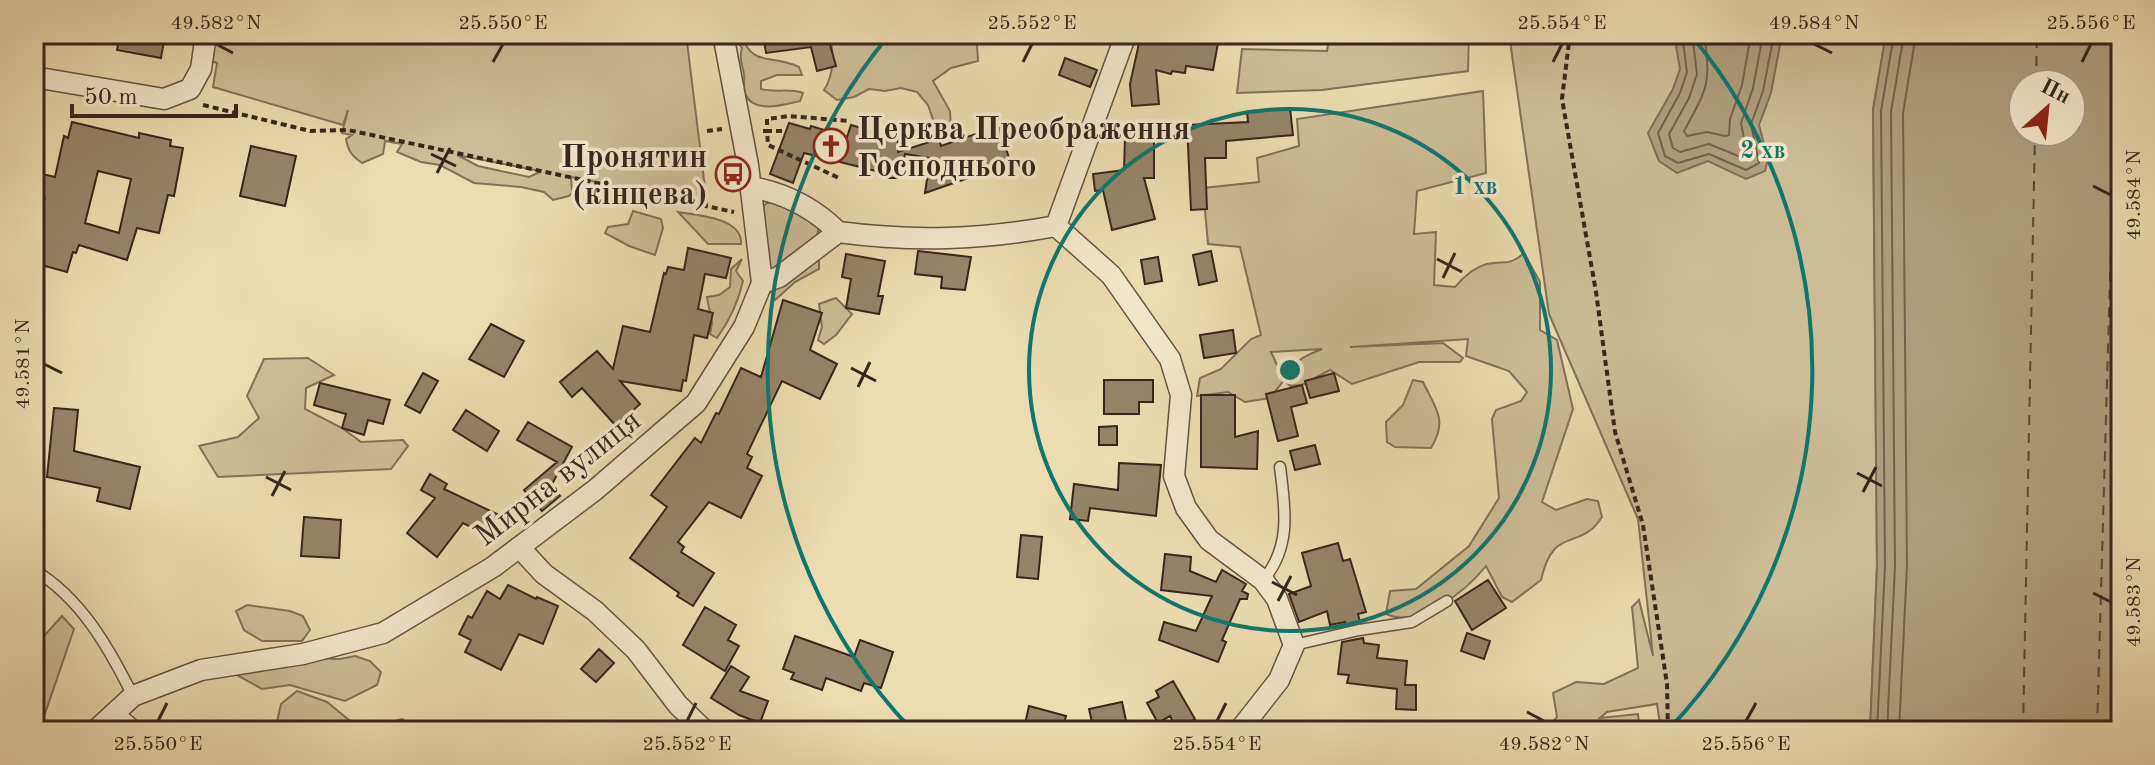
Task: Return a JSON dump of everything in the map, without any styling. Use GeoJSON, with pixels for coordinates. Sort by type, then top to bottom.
{"type":"FeatureCollection","features":[{"type":"Feature","properties":{"kind":"street"},"geometry":{"type":"LineString","coordinates":[[34,77],[164,99],[190,89],[201,69],[206,34]]}},
{"type":"Feature","properties":{"kind":"street","name":"Мирна вулиця"},"geometry":{"type":"LineString","coordinates":[[95,731],[133,696],[201,670],[303,654],[383,633],[493,567],[595,490],[696,403],[744,327],[762,283],[751,187],[723,34]]}},
{"type":"Feature","properties":{"kind":"street"},"geometry":{"type":"LineString","coordinates":[[1056,226],[1126,34]]}},
{"type":"Feature","properties":{"kind":"street"},"geometry":{"type":"LineString","coordinates":[[751,187],[777,192],[824,218],[838,232],[890,239],[999,236],[1056,226]]}},
{"type":"Feature","properties":{"kind":"street"},"geometry":{"type":"LineString","coordinates":[[1056,226],[1111,275],[1170,359],[1181,395],[1174,476],[1186,508],[1209,540],[1263,580],[1277,599],[1294,645],[1279,680],[1239,731]]}},
{"type":"Feature","properties":{"kind":"street"},"geometry":{"type":"LineString","coordinates":[[762,283],[779,277],[838,232]]}},
{"type":"Feature","properties":{"kind":"street"},"geometry":{"type":"LineString","coordinates":[[519,547],[544,574],[595,611],[636,650],[678,705],[705,731]]}},
{"type":"Feature","properties":{"kind":"street"},"geometry":{"type":"LineString","coordinates":[[114,715],[133,731]]}},
{"type":"Feature","properties":{"kind":"lane"},"geometry":{"type":"LineString","coordinates":[[1263,580],[1274,567],[1285,533],[1286,509],[1280,467]]}},
{"type":"Feature","properties":{"kind":"lane"},"geometry":{"type":"LineString","coordinates":[[34,570],[52,581],[78,608],[112,653],[133,696]]}},
{"type":"Feature","properties":{"kind":"lane"},"geometry":{"type":"LineString","coordinates":[[1294,645],[1412,622],[1447,601]]}},
{"type":"Feature","properties":{"kind":"path"},"geometry":{"type":"LineString","coordinates":[[1570,34],[1562,99],[1596,292],[1615,432],[1643,525],[1667,684],[1668,731]]}},
{"type":"Feature","properties":{"kind":"path"},"geometry":{"type":"LineString","coordinates":[[174,95],[310,131],[348,130],[738,213]]}},
{"type":"Feature","properties":{"kind":"path"},"geometry":{"type":"LineString","coordinates":[[839,178],[768,145],[767,119],[789,116],[849,121]]}},
{"type":"Feature","properties":{"kind":"path"},"geometry":{"type":"LineString","coordinates":[[754,132],[782,131]]}},
{"type":"Feature","properties":{"kind":"shaded area"},"geometry":{"type":"Polygon","coordinates":[[[214,34],[686,34],[707,204],[571,177],[572,193],[553,200],[544,192],[521,187],[474,183],[440,165],[421,162],[397,152],[402,144],[385,141],[383,154],[362,163],[348,147],[346,139],[352,135],[342,133],[348,110],[343,125],[213,87],[217,63],[211,61],[214,34]],[[457,155],[478,166],[529,177],[540,171],[457,155]]]}},
{"type":"Feature","properties":{"kind":"shaded area"},"geometry":{"type":"Polygon","coordinates":[[[732,34],[741,34],[751,52],[757,56],[799,67],[802,75],[777,75],[761,81],[761,89],[803,93],[800,101],[762,106],[749,100],[744,92],[742,48],[732,34]]]}},
{"type":"Feature","properties":{"kind":"shaded area"},"geometry":{"type":"Polygon","coordinates":[[[828,34],[970,34],[977,45],[978,61],[951,68],[933,81],[950,111],[951,129],[937,131],[928,105],[917,92],[901,88],[885,91],[869,89],[854,97],[837,100],[824,90],[832,63],[828,34]]]}},
{"type":"Feature","properties":{"kind":"shaded area"},"geometry":{"type":"Polygon","coordinates":[[[1330,34],[1469,34],[1468,71],[1322,90],[1237,93],[1242,49],[1327,51],[1330,34]]]}},
{"type":"Feature","properties":{"kind":"shaded area"},"geometry":{"type":"Polygon","coordinates":[[[1509,34],[1886,34],[1873,110],[1877,566],[1870,731],[1661,731],[1657,704],[1607,712],[1600,718],[1638,714],[1640,731],[1545,731],[1557,717],[1553,693],[1576,682],[1604,684],[1638,668],[1632,607],[1639,600],[1653,656],[1638,519],[1549,314],[1509,34]]]}},
{"type":"Feature","properties":{"kind":"shaded area"},"geometry":{"type":"Polygon","coordinates":[[[1483,91],[1486,173],[1417,191],[1414,234],[1436,232],[1434,285],[1455,287],[1478,268],[1510,262],[1524,253],[1540,282],[1540,330],[1557,340],[1573,409],[1542,502],[1556,510],[1587,499],[1598,501],[1602,517],[1585,534],[1553,551],[1541,580],[1512,602],[1502,597],[1486,566],[1467,586],[1441,605],[1413,616],[1399,617],[1386,614],[1390,591],[1416,589],[1469,546],[1499,498],[1492,419],[1496,410],[1521,401],[1527,392],[1509,371],[1466,356],[1468,339],[1350,347],[1443,343],[1463,358],[1460,362],[1419,362],[1352,384],[1330,370],[1302,385],[1290,386],[1286,382],[1295,365],[1322,349],[1271,352],[1284,380],[1270,398],[1245,402],[1228,392],[1197,396],[1200,378],[1221,369],[1251,339],[1261,335],[1240,247],[1208,244],[1203,188],[1259,182],[1257,158],[1299,146],[1297,119],[1483,91]]]}},
{"type":"Feature","properties":{"kind":"shaded area"},"geometry":{"type":"Polygon","coordinates":[[[777,202],[812,220],[819,228],[816,239],[772,270],[768,263],[761,208],[767,203],[777,202]]]}},
{"type":"Feature","properties":{"kind":"shaded area"},"geometry":{"type":"Polygon","coordinates":[[[633,211],[661,219],[663,228],[655,255],[605,233],[608,227],[628,224],[633,211]]]}},
{"type":"Feature","properties":{"kind":"shaded area"},"geometry":{"type":"Polygon","coordinates":[[[678,212],[727,223],[740,235],[741,244],[708,244],[678,212]]]}},
{"type":"Feature","properties":{"kind":"shaded area"},"geometry":{"type":"Polygon","coordinates":[[[808,251],[819,261],[819,269],[795,282],[775,300],[769,287],[808,251]]]}},
{"type":"Feature","properties":{"kind":"shaded area"},"geometry":{"type":"Polygon","coordinates":[[[742,259],[736,271],[743,281],[739,297],[717,338],[710,334],[712,323],[707,297],[719,295],[730,287],[731,269],[742,259]]]}},
{"type":"Feature","properties":{"kind":"shaded area"},"geometry":{"type":"Polygon","coordinates":[[[836,298],[852,314],[836,335],[824,344],[818,340],[822,327],[819,304],[836,298]]]}},
{"type":"Feature","properties":{"kind":"shaded area"},"geometry":{"type":"Polygon","coordinates":[[[308,358],[334,375],[306,388],[305,409],[342,428],[361,442],[403,440],[408,446],[391,469],[218,477],[199,446],[238,437],[259,418],[247,396],[264,359],[308,358]]]}},
{"type":"Feature","properties":{"kind":"shaded area"},"geometry":{"type":"Polygon","coordinates":[[[1413,380],[1423,382],[1436,407],[1439,430],[1431,448],[1395,447],[1387,442],[1386,422],[1403,405],[1413,380]]]}},
{"type":"Feature","properties":{"kind":"shaded area"},"geometry":{"type":"Polygon","coordinates":[[[247,605],[290,611],[303,616],[310,630],[302,641],[262,641],[244,630],[236,611],[247,605]]]}},
{"type":"Feature","properties":{"kind":"shaded area"},"geometry":{"type":"Polygon","coordinates":[[[62,616],[74,629],[39,731],[34,731],[34,619],[37,644],[62,616]]]}},
{"type":"Feature","properties":{"kind":"shaded area"},"geometry":{"type":"Polygon","coordinates":[[[355,656],[370,661],[381,672],[377,685],[345,701],[290,685],[262,689],[237,675],[247,663],[276,657],[340,659],[355,656]]]}},
{"type":"Feature","properties":{"kind":"shaded area"},"geometry":{"type":"Polygon","coordinates":[[[297,691],[327,702],[361,730],[402,719],[421,731],[275,731],[281,704],[297,691]]]}},
{"type":"Feature","properties":{"kind":"water"},"geometry":{"type":"Polygon","coordinates":[[[1674,34],[1782,34],[1771,93],[1759,125],[1768,159],[1765,171],[1746,179],[1708,161],[1677,173],[1659,161],[1648,133],[1673,89],[1680,69],[1674,34]]]}},
{"type":"Feature","properties":{"kind":"water"},"geometry":{"type":"Polygon","coordinates":[[[1886,34],[2121,34],[2121,731],[1870,731],[1877,566],[1873,110],[1886,34]]]}},
{"type":"Feature","properties":{"kind":"building"},"geometry":{"type":"Polygon","coordinates":[[[120,34],[165,34],[161,58],[117,50],[120,34]]]}},
{"type":"Feature","properties":{"kind":"building"},"geometry":{"type":"Polygon","coordinates":[[[763,34],[827,34],[836,66],[817,71],[811,47],[766,53],[763,34]]]}},
{"type":"Feature","properties":{"kind":"building"},"geometry":{"type":"Polygon","coordinates":[[[1141,34],[1218,43],[1213,70],[1186,66],[1185,73],[1172,71],[1171,74],[1156,70],[1159,104],[1132,106],[1130,84],[1141,34]]]}},
{"type":"Feature","properties":{"kind":"building"},"geometry":{"type":"Polygon","coordinates":[[[1065,58],[1097,70],[1090,87],[1059,75],[1065,58]]]}},
{"type":"Feature","properties":{"kind":"building"},"geometry":{"type":"Polygon","coordinates":[[[1290,108],[1293,135],[1226,141],[1226,158],[1205,158],[1207,209],[1191,210],[1187,125],[1248,122],[1247,112],[1290,108]]]}},
{"type":"Feature","properties":{"kind":"building"},"geometry":{"type":"Polygon","coordinates":[[[72,122],[139,138],[139,133],[171,140],[170,146],[183,148],[174,196],[168,195],[159,233],[137,228],[127,260],[79,245],[76,253],[73,252],[67,272],[34,263],[34,238],[45,198],[34,195],[34,172],[55,177],[64,136],[68,138],[72,122]],[[98,171],[85,223],[119,233],[131,179],[98,171]]]}},
{"type":"Feature","properties":{"kind":"building"},"geometry":{"type":"Polygon","coordinates":[[[789,123],[847,137],[851,125],[879,133],[898,133],[898,152],[939,139],[941,146],[999,126],[1009,158],[1002,160],[1003,166],[925,193],[930,158],[905,154],[900,178],[884,178],[884,173],[804,153],[793,183],[770,174],[789,123]]]}},
{"type":"Feature","properties":{"kind":"building"},"geometry":{"type":"Polygon","coordinates":[[[1125,138],[1154,139],[1154,178],[1144,178],[1155,219],[1112,230],[1103,190],[1095,191],[1093,174],[1124,170],[1125,138]]]}},
{"type":"Feature","properties":{"kind":"building"},"geometry":{"type":"Polygon","coordinates":[[[251,146],[296,156],[285,206],[240,196],[251,146]]]}},
{"type":"Feature","properties":{"kind":"building"},"geometry":{"type":"Polygon","coordinates":[[[688,248],[731,258],[726,278],[705,274],[698,309],[713,313],[707,338],[694,335],[686,381],[683,380],[681,391],[620,381],[640,404],[616,426],[582,388],[572,397],[560,382],[597,351],[613,369],[623,326],[650,332],[664,273],[668,267],[684,270],[688,248]]]}},
{"type":"Feature","properties":{"kind":"building"},"geometry":{"type":"Polygon","coordinates":[[[918,251],[971,257],[965,290],[941,288],[942,277],[915,274],[918,251]]]}},
{"type":"Feature","properties":{"kind":"building"},"geometry":{"type":"Polygon","coordinates":[[[1211,251],[1217,281],[1199,285],[1193,255],[1211,251]]]}},
{"type":"Feature","properties":{"kind":"building"},"geometry":{"type":"Polygon","coordinates":[[[846,254],[885,261],[878,296],[883,296],[879,314],[846,308],[851,279],[842,277],[846,254]]]}},
{"type":"Feature","properties":{"kind":"building"},"geometry":{"type":"Polygon","coordinates":[[[1158,257],[1162,281],[1145,284],[1141,260],[1158,257]]]}},
{"type":"Feature","properties":{"kind":"building"},"geometry":{"type":"Polygon","coordinates":[[[783,300],[822,313],[810,350],[837,364],[820,399],[782,381],[747,454],[752,457],[747,468],[762,476],[741,518],[709,502],[678,542],[684,547],[681,552],[714,573],[693,606],[630,558],[667,507],[651,495],[695,438],[701,443],[741,368],[761,377],[783,300]]]}},
{"type":"Feature","properties":{"kind":"building"},"geometry":{"type":"Polygon","coordinates":[[[491,324],[524,341],[504,377],[469,359],[491,324]]]}},
{"type":"Feature","properties":{"kind":"building"},"geometry":{"type":"Polygon","coordinates":[[[1233,330],[1236,353],[1204,358],[1200,335],[1233,330]]]}},
{"type":"Feature","properties":{"kind":"building"},"geometry":{"type":"Polygon","coordinates":[[[423,373],[438,381],[420,413],[405,405],[423,373]]]}},
{"type":"Feature","properties":{"kind":"building"},"geometry":{"type":"Polygon","coordinates":[[[1334,373],[1339,391],[1310,398],[1305,381],[1334,373]]]}},
{"type":"Feature","properties":{"kind":"building"},"geometry":{"type":"Polygon","coordinates":[[[1104,380],[1153,380],[1153,402],[1139,402],[1139,414],[1104,414],[1104,380]]]}},
{"type":"Feature","properties":{"kind":"building"},"geometry":{"type":"Polygon","coordinates":[[[320,383],[390,400],[383,424],[368,420],[364,435],[342,428],[346,414],[314,405],[320,383]]]}},
{"type":"Feature","properties":{"kind":"building"},"geometry":{"type":"Polygon","coordinates":[[[1302,385],[1307,403],[1291,407],[1298,436],[1278,441],[1266,394],[1302,385]]]}},
{"type":"Feature","properties":{"kind":"building"},"geometry":{"type":"Polygon","coordinates":[[[1201,395],[1235,395],[1235,437],[1258,431],[1257,469],[1201,467],[1201,395]]]}},
{"type":"Feature","properties":{"kind":"building"},"geometry":{"type":"Polygon","coordinates":[[[54,408],[78,410],[74,451],[140,467],[130,509],[97,501],[100,488],[47,477],[54,408]]]}},
{"type":"Feature","properties":{"kind":"building"},"geometry":{"type":"Polygon","coordinates":[[[466,410],[499,431],[487,451],[453,430],[466,410]]]}},
{"type":"Feature","properties":{"kind":"building"},"geometry":{"type":"Polygon","coordinates":[[[528,422],[572,447],[551,486],[560,496],[542,511],[524,490],[557,462],[517,440],[528,422]]]}},
{"type":"Feature","properties":{"kind":"building"},"geometry":{"type":"Polygon","coordinates":[[[1117,426],[1117,445],[1099,445],[1099,427],[1117,426]]]}},
{"type":"Feature","properties":{"kind":"building"},"geometry":{"type":"Polygon","coordinates":[[[1315,445],[1320,464],[1295,470],[1290,451],[1315,445]]]}},
{"type":"Feature","properties":{"kind":"building"},"geometry":{"type":"Polygon","coordinates":[[[1119,463],[1161,465],[1156,516],[1090,508],[1088,521],[1070,519],[1074,484],[1118,490],[1119,463]]]}},
{"type":"Feature","properties":{"kind":"building"},"geometry":{"type":"Polygon","coordinates":[[[430,474],[447,484],[444,489],[499,515],[489,536],[463,523],[437,557],[407,533],[435,498],[421,490],[430,474]]]}},
{"type":"Feature","properties":{"kind":"building"},"geometry":{"type":"Polygon","coordinates":[[[304,517],[341,520],[339,558],[301,556],[304,517]]]}},
{"type":"Feature","properties":{"kind":"building"},"geometry":{"type":"Polygon","coordinates":[[[1021,535],[1042,537],[1038,579],[1017,577],[1021,535]]]}},
{"type":"Feature","properties":{"kind":"building"},"geometry":{"type":"Polygon","coordinates":[[[1338,543],[1343,561],[1350,559],[1366,612],[1358,614],[1360,622],[1344,625],[1345,622],[1330,625],[1327,611],[1299,622],[1289,594],[1311,586],[1302,553],[1338,543]]]}},
{"type":"Feature","properties":{"kind":"building"},"geometry":{"type":"Polygon","coordinates":[[[1165,554],[1191,557],[1190,571],[1216,582],[1222,570],[1246,584],[1242,591],[1248,594],[1247,599],[1240,599],[1222,640],[1226,642],[1218,662],[1159,640],[1164,622],[1196,631],[1212,596],[1161,590],[1165,554]]]}},
{"type":"Feature","properties":{"kind":"building"},"geometry":{"type":"Polygon","coordinates":[[[1488,580],[1506,608],[1472,630],[1455,601],[1488,580]]]}},
{"type":"Feature","properties":{"kind":"building"},"geometry":{"type":"Polygon","coordinates":[[[508,585],[558,606],[543,644],[519,634],[501,670],[465,652],[471,640],[459,634],[487,591],[500,599],[508,585]]]}},
{"type":"Feature","properties":{"kind":"building"},"geometry":{"type":"Polygon","coordinates":[[[705,607],[736,625],[728,640],[739,646],[725,671],[683,645],[705,607]]]}},
{"type":"Feature","properties":{"kind":"building"},"geometry":{"type":"Polygon","coordinates":[[[1467,633],[1490,641],[1484,659],[1461,651],[1467,633]]]}},
{"type":"Feature","properties":{"kind":"building"},"geometry":{"type":"Polygon","coordinates":[[[795,636],[854,657],[860,640],[893,652],[881,688],[864,683],[861,691],[826,678],[822,690],[791,679],[794,673],[783,669],[795,636]]]}},
{"type":"Feature","properties":{"kind":"building"},"geometry":{"type":"Polygon","coordinates":[[[1363,638],[1364,643],[1379,645],[1377,658],[1407,661],[1405,685],[1416,685],[1416,710],[1396,709],[1397,689],[1347,683],[1349,675],[1338,674],[1342,642],[1363,638]]]}},
{"type":"Feature","properties":{"kind":"building"},"geometry":{"type":"Polygon","coordinates":[[[599,649],[614,663],[596,682],[581,669],[599,649]]]}},
{"type":"Feature","properties":{"kind":"building"},"geometry":{"type":"Polygon","coordinates":[[[731,666],[749,677],[740,691],[768,701],[760,723],[739,715],[711,698],[731,666]]]}},
{"type":"Feature","properties":{"kind":"building"},"geometry":{"type":"Polygon","coordinates":[[[1173,681],[1195,719],[1177,729],[1170,716],[1158,723],[1147,703],[1159,697],[1156,691],[1173,681]]]}},
{"type":"Feature","properties":{"kind":"building"},"geometry":{"type":"Polygon","coordinates":[[[1122,702],[1127,725],[1112,728],[1113,731],[1094,731],[1089,709],[1122,702]]]}},
{"type":"Feature","properties":{"kind":"building"},"geometry":{"type":"Polygon","coordinates":[[[1029,706],[1066,716],[1062,731],[1025,724],[1029,706]]]}},
{"type":"Feature","properties":{"kind":"ferry route"},"geometry":{"type":"LineString","coordinates":[[2036,68],[2037,34]]}},
{"type":"Feature","properties":{"kind":"ferry route"},"geometry":{"type":"LineString","coordinates":[[2097,731],[2117,34]]}},
{"type":"Feature","properties":{"kind":"ferry route"},"geometry":{"type":"LineString","coordinates":[[2023,731],[2035,148]]}},
{"type":"Feature","properties":{"kind":"place","name":"Церква Преображення Господнього"},"geometry":{"type":"Point","coordinates":[831,146]}},
{"type":"Feature","properties":{"kind":"place","name":"Пронятин (кінцева)"},"geometry":{"type":"Point","coordinates":[733,174]}}]}
